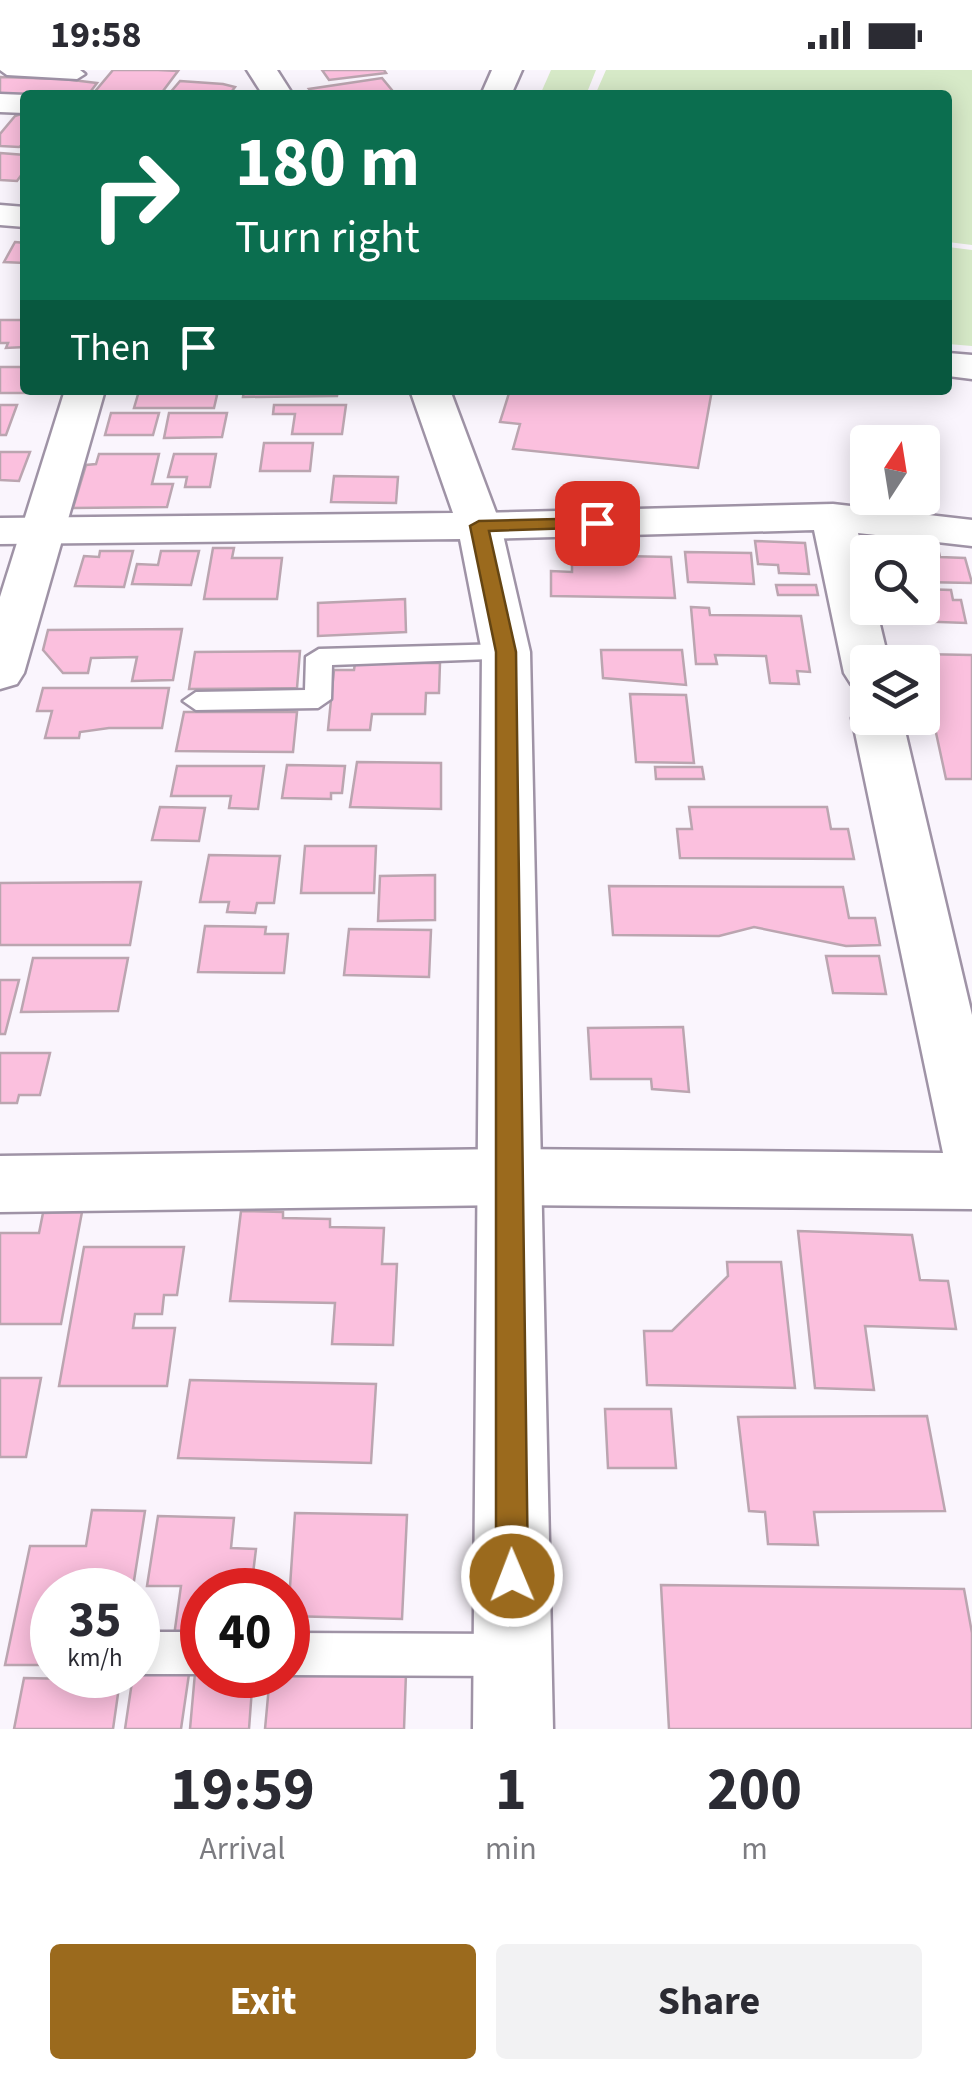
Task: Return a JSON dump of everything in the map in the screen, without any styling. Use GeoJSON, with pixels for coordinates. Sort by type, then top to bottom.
{"type":"FeatureCollection","features":[{"type":"Feature","properties":{"kind":"street"},"geometry":{"type":"LineString","coordinates":[[0,673],[83,395]]}},
{"type":"Feature","properties":{"kind":"street"},"geometry":{"type":"LineString","coordinates":[[432,395],[479,526],[506,652],[514,1729]]}},
{"type":"Feature","properties":{"kind":"street"},"geometry":{"type":"LineString","coordinates":[[0,531],[479,526],[833,517],[972,534]]}},
{"type":"Feature","properties":{"kind":"street"},"geometry":{"type":"LineString","coordinates":[[833,517],[862,645]]}},
{"type":"Feature","properties":{"kind":"street"},"geometry":{"type":"LineString","coordinates":[[881,735],[972,1148]]}},
{"type":"Feature","properties":{"kind":"street"},"geometry":{"type":"LineString","coordinates":[[0,1184],[507,1177],[972,1181]]}},
{"type":"Feature","properties":{"kind":"lane"},"geometry":{"type":"LineString","coordinates":[[7,70],[77,74]]}},
{"type":"Feature","properties":{"kind":"lane"},"geometry":{"type":"LineString","coordinates":[[196,702],[318,699],[319,657],[506,652]]}},
{"type":"Feature","properties":{"kind":"lane"},"geometry":{"type":"LineString","coordinates":[[310,1654],[513,1656]]}},
{"type":"Feature","properties":{"kind":"green space"},"geometry":{"type":"Polygon","coordinates":[[[551,70],[596,70],[588,90],[542,90],[551,70]]]}},
{"type":"Feature","properties":{"kind":"green space"},"geometry":{"type":"Polygon","coordinates":[[[606,70],[972,70],[972,245],[952,242],[952,90],[597,90],[606,70]]]}},
{"type":"Feature","properties":{"kind":"green space"},"geometry":{"type":"Polygon","coordinates":[[[952,248],[972,250],[972,346],[952,344],[952,248]]]}},
{"type":"Feature","properties":{"kind":"building"},"geometry":{"type":"Polygon","coordinates":[[[113,70],[178,71],[164,90],[96,90],[113,70]]]}},
{"type":"Feature","properties":{"kind":"building"},"geometry":{"type":"Polygon","coordinates":[[[322,70],[384,70],[386,73],[329,80],[322,70]]]}},
{"type":"Feature","properties":{"kind":"building"},"geometry":{"type":"Polygon","coordinates":[[[0,77],[97,83],[92,90],[20,90],[20,95],[0,95],[0,77]]]}},
{"type":"Feature","properties":{"kind":"building"},"geometry":{"type":"Polygon","coordinates":[[[382,78],[392,90],[310,90],[382,78]]]}},
{"type":"Feature","properties":{"kind":"building"},"geometry":{"type":"Polygon","coordinates":[[[180,81],[235,87],[233,90],[172,90],[180,81]]]}},
{"type":"Feature","properties":{"kind":"building"},"geometry":{"type":"Polygon","coordinates":[[[20,114],[20,146],[0,146],[0,134],[20,114]]]}},
{"type":"Feature","properties":{"kind":"building"},"geometry":{"type":"Polygon","coordinates":[[[0,153],[20,155],[17,181],[0,180],[0,153]]]}},
{"type":"Feature","properties":{"kind":"building"},"geometry":{"type":"Polygon","coordinates":[[[15,242],[20,242],[20,263],[4,262],[15,242]]]}},
{"type":"Feature","properties":{"kind":"building"},"geometry":{"type":"Polygon","coordinates":[[[0,320],[20,320],[20,347],[6,348],[8,343],[0,343],[0,320]]]}},
{"type":"Feature","properties":{"kind":"building"},"geometry":{"type":"Polygon","coordinates":[[[0,367],[20,367],[20,393],[0,393],[0,367]]]}},
{"type":"Feature","properties":{"kind":"building"},"geometry":{"type":"Polygon","coordinates":[[[138,395],[217,395],[214,408],[134,408],[138,395]]]}},
{"type":"Feature","properties":{"kind":"building"},"geometry":{"type":"Polygon","coordinates":[[[243,395],[337,395],[337,396],[243,395]]]}},
{"type":"Feature","properties":{"kind":"building"},"geometry":{"type":"Polygon","coordinates":[[[508,395],[711,395],[698,468],[513,449],[520,424],[500,422],[508,395]]]}},
{"type":"Feature","properties":{"kind":"building"},"geometry":{"type":"Polygon","coordinates":[[[0,405],[17,405],[6,435],[0,435],[0,405]]]}},
{"type":"Feature","properties":{"kind":"building"},"geometry":{"type":"Polygon","coordinates":[[[274,405],[346,405],[342,434],[292,434],[295,414],[273,414],[274,405]]]}},
{"type":"Feature","properties":{"kind":"building"},"geometry":{"type":"Polygon","coordinates":[[[111,413],[159,413],[153,435],[105,435],[111,413]]]}},
{"type":"Feature","properties":{"kind":"building"},"geometry":{"type":"Polygon","coordinates":[[[169,413],[227,413],[222,437],[164,438],[169,413]]]}},
{"type":"Feature","properties":{"kind":"building"},"geometry":{"type":"Polygon","coordinates":[[[264,443],[313,443],[310,471],[260,471],[264,443]]]}},
{"type":"Feature","properties":{"kind":"building"},"geometry":{"type":"Polygon","coordinates":[[[0,452],[30,452],[19,481],[0,480],[0,452]]]}},
{"type":"Feature","properties":{"kind":"building"},"geometry":{"type":"Polygon","coordinates":[[[99,454],[159,454],[152,484],[173,484],[167,507],[73,508],[86,465],[96,464],[99,454]]]}},
{"type":"Feature","properties":{"kind":"building"},"geometry":{"type":"Polygon","coordinates":[[[174,454],[216,454],[210,487],[185,487],[187,477],[168,477],[174,454]]]}},
{"type":"Feature","properties":{"kind":"building"},"geometry":{"type":"Polygon","coordinates":[[[334,476],[398,477],[396,503],[331,502],[334,476]]]}},
{"type":"Feature","properties":{"kind":"building"},"geometry":{"type":"Polygon","coordinates":[[[755,541],[805,543],[809,574],[779,573],[778,565],[758,564],[755,541]]]}},
{"type":"Feature","properties":{"kind":"building"},"geometry":{"type":"Polygon","coordinates":[[[213,548],[234,548],[232,558],[282,558],[277,599],[204,599],[213,548]]]}},
{"type":"Feature","properties":{"kind":"building"},"geometry":{"type":"Polygon","coordinates":[[[100,551],[133,551],[124,587],[75,586],[84,556],[99,557],[100,551]]]}},
{"type":"Feature","properties":{"kind":"building"},"geometry":{"type":"Polygon","coordinates":[[[161,551],[199,551],[191,585],[132,584],[137,564],[158,565],[161,551]]]}},
{"type":"Feature","properties":{"kind":"building"},"geometry":{"type":"Polygon","coordinates":[[[685,552],[751,553],[754,584],[688,582],[685,552]]]}},
{"type":"Feature","properties":{"kind":"building"},"geometry":{"type":"Polygon","coordinates":[[[572,555],[671,557],[675,598],[551,596],[551,571],[572,572],[572,555]]]}},
{"type":"Feature","properties":{"kind":"building"},"geometry":{"type":"Polygon","coordinates":[[[940,557],[965,558],[972,583],[940,582],[940,557]]]}},
{"type":"Feature","properties":{"kind":"building"},"geometry":{"type":"Polygon","coordinates":[[[776,585],[816,585],[818,595],[778,595],[776,585]]]}},
{"type":"Feature","properties":{"kind":"building"},"geometry":{"type":"Polygon","coordinates":[[[940,590],[951,590],[953,600],[961,600],[966,623],[940,622],[940,590]]]}},
{"type":"Feature","properties":{"kind":"building"},"geometry":{"type":"Polygon","coordinates":[[[405,599],[406,632],[318,636],[318,603],[405,599]]]}},
{"type":"Feature","properties":{"kind":"building"},"geometry":{"type":"Polygon","coordinates":[[[691,607],[709,608],[710,615],[801,616],[810,672],[797,671],[799,684],[770,683],[766,656],[715,655],[717,664],[696,664],[691,607]]]}},
{"type":"Feature","properties":{"kind":"building"},"geometry":{"type":"Polygon","coordinates":[[[182,629],[173,680],[132,681],[137,657],[91,658],[88,673],[63,673],[43,650],[48,630],[182,629]]]}},
{"type":"Feature","properties":{"kind":"building"},"geometry":{"type":"Polygon","coordinates":[[[601,650],[682,650],[686,685],[603,678],[601,650]]]}},
{"type":"Feature","properties":{"kind":"building"},"geometry":{"type":"Polygon","coordinates":[[[300,651],[297,688],[189,689],[195,652],[300,651]]]}},
{"type":"Feature","properties":{"kind":"building"},"geometry":{"type":"Polygon","coordinates":[[[940,654],[972,655],[972,779],[946,779],[936,735],[940,735],[940,654]]]}},
{"type":"Feature","properties":{"kind":"building"},"geometry":{"type":"Polygon","coordinates":[[[355,663],[440,663],[439,693],[426,693],[425,714],[372,714],[370,730],[328,730],[334,670],[354,670],[355,663]]]}},
{"type":"Feature","properties":{"kind":"building"},"geometry":{"type":"Polygon","coordinates":[[[43,688],[169,688],[162,728],[109,728],[80,732],[79,738],[45,738],[52,711],[37,711],[43,688]]]}},
{"type":"Feature","properties":{"kind":"building"},"geometry":{"type":"Polygon","coordinates":[[[630,694],[686,695],[694,763],[636,762],[630,694]]]}},
{"type":"Feature","properties":{"kind":"building"},"geometry":{"type":"Polygon","coordinates":[[[184,712],[297,712],[293,752],[176,751],[184,712]]]}},
{"type":"Feature","properties":{"kind":"building"},"geometry":{"type":"Polygon","coordinates":[[[357,762],[441,763],[441,809],[350,807],[357,762]]]}},
{"type":"Feature","properties":{"kind":"building"},"geometry":{"type":"Polygon","coordinates":[[[287,765],[345,766],[342,793],[331,793],[331,799],[282,798],[287,765]]]}},
{"type":"Feature","properties":{"kind":"building"},"geometry":{"type":"Polygon","coordinates":[[[177,766],[264,766],[258,809],[229,808],[231,796],[171,796],[177,766]]]}},
{"type":"Feature","properties":{"kind":"building"},"geometry":{"type":"Polygon","coordinates":[[[655,767],[702,767],[704,779],[656,779],[655,767]]]}},
{"type":"Feature","properties":{"kind":"building"},"geometry":{"type":"Polygon","coordinates":[[[160,807],[205,808],[199,841],[152,840],[160,807]]]}},
{"type":"Feature","properties":{"kind":"building"},"geometry":{"type":"Polygon","coordinates":[[[689,807],[827,807],[831,829],[848,829],[854,859],[680,858],[677,829],[692,829],[689,807]]]}},
{"type":"Feature","properties":{"kind":"building"},"geometry":{"type":"Polygon","coordinates":[[[305,846],[376,846],[374,893],[301,893],[305,846]]]}},
{"type":"Feature","properties":{"kind":"building"},"geometry":{"type":"Polygon","coordinates":[[[209,855],[280,856],[274,903],[257,903],[255,913],[227,912],[229,902],[200,902],[209,855]]]}},
{"type":"Feature","properties":{"kind":"building"},"geometry":{"type":"Polygon","coordinates":[[[435,875],[435,920],[378,921],[380,876],[435,875]]]}},
{"type":"Feature","properties":{"kind":"building"},"geometry":{"type":"Polygon","coordinates":[[[141,882],[130,945],[0,945],[0,883],[141,882]]]}},
{"type":"Feature","properties":{"kind":"building"},"geometry":{"type":"Polygon","coordinates":[[[609,886],[843,887],[849,918],[875,918],[880,945],[846,946],[754,927],[719,936],[613,935],[609,886]]]}},
{"type":"Feature","properties":{"kind":"building"},"geometry":{"type":"Polygon","coordinates":[[[205,926],[266,927],[265,934],[288,934],[284,973],[198,972],[205,926]]]}},
{"type":"Feature","properties":{"kind":"building"},"geometry":{"type":"Polygon","coordinates":[[[349,929],[431,930],[429,977],[344,975],[349,929]]]}},
{"type":"Feature","properties":{"kind":"building"},"geometry":{"type":"Polygon","coordinates":[[[826,956],[879,956],[886,994],[833,993],[826,956]]]}},
{"type":"Feature","properties":{"kind":"building"},"geometry":{"type":"Polygon","coordinates":[[[33,958],[128,958],[118,1011],[21,1012],[33,958]]]}},
{"type":"Feature","properties":{"kind":"building"},"geometry":{"type":"Polygon","coordinates":[[[0,980],[19,980],[5,1034],[0,1034],[0,980]]]}},
{"type":"Feature","properties":{"kind":"building"},"geometry":{"type":"Polygon","coordinates":[[[683,1027],[689,1092],[652,1089],[651,1079],[591,1079],[588,1028],[683,1027]]]}},
{"type":"Feature","properties":{"kind":"building"},"geometry":{"type":"Polygon","coordinates":[[[0,1053],[50,1053],[40,1095],[19,1095],[17,1103],[0,1103],[0,1053]]]}},
{"type":"Feature","properties":{"kind":"building"},"geometry":{"type":"Polygon","coordinates":[[[241,1211],[283,1212],[283,1218],[330,1219],[330,1227],[384,1228],[382,1264],[397,1264],[393,1345],[332,1344],[335,1303],[230,1301],[241,1211]]]}},
{"type":"Feature","properties":{"kind":"building"},"geometry":{"type":"Polygon","coordinates":[[[82,1212],[61,1324],[0,1324],[0,1233],[39,1233],[43,1213],[82,1212]]]}},
{"type":"Feature","properties":{"kind":"building"},"geometry":{"type":"Polygon","coordinates":[[[798,1231],[912,1235],[920,1280],[948,1281],[956,1329],[865,1326],[874,1390],[815,1388],[798,1231]]]}},
{"type":"Feature","properties":{"kind":"building"},"geometry":{"type":"Polygon","coordinates":[[[84,1247],[184,1247],[177,1295],[164,1295],[162,1314],[135,1314],[133,1328],[175,1328],[167,1386],[59,1386],[84,1247]]]}},
{"type":"Feature","properties":{"kind":"building"},"geometry":{"type":"Polygon","coordinates":[[[727,1262],[781,1262],[795,1388],[647,1385],[644,1331],[672,1331],[728,1276],[727,1262]]]}},
{"type":"Feature","properties":{"kind":"building"},"geometry":{"type":"Polygon","coordinates":[[[0,1378],[41,1378],[26,1457],[0,1457],[0,1378]]]}},
{"type":"Feature","properties":{"kind":"building"},"geometry":{"type":"Polygon","coordinates":[[[190,1380],[376,1384],[371,1463],[178,1458],[190,1380]]]}},
{"type":"Feature","properties":{"kind":"building"},"geometry":{"type":"Polygon","coordinates":[[[605,1409],[671,1409],[676,1468],[608,1468],[605,1409]]]}},
{"type":"Feature","properties":{"kind":"building"},"geometry":{"type":"Polygon","coordinates":[[[927,1416],[945,1511],[814,1512],[818,1545],[768,1544],[765,1512],[749,1511],[738,1417],[927,1416]]]}},
{"type":"Feature","properties":{"kind":"building"},"geometry":{"type":"Polygon","coordinates":[[[92,1510],[145,1511],[136,1568],[30,1568],[30,1665],[5,1665],[30,1546],[86,1546],[92,1510]]]}},
{"type":"Feature","properties":{"kind":"building"},"geometry":{"type":"Polygon","coordinates":[[[295,1513],[407,1515],[402,1619],[310,1617],[310,1568],[291,1568],[295,1513]]]}},
{"type":"Feature","properties":{"kind":"building"},"geometry":{"type":"Polygon","coordinates":[[[158,1516],[234,1518],[231,1548],[256,1549],[254,1568],[180,1568],[180,1586],[160,1586],[160,1568],[150,1568],[158,1516]]]}},
{"type":"Feature","properties":{"kind":"building"},"geometry":{"type":"Polygon","coordinates":[[[661,1585],[964,1589],[972,1633],[972,1729],[669,1729],[661,1585]]]}},
{"type":"Feature","properties":{"kind":"building"},"geometry":{"type":"Polygon","coordinates":[[[180,1593],[180,1636],[174,1636],[180,1593]]]}},
{"type":"Feature","properties":{"kind":"building"},"geometry":{"type":"Polygon","coordinates":[[[310,1671],[406,1673],[404,1729],[265,1729],[268,1698],[310,1698],[310,1671]]]}},
{"type":"Feature","properties":{"kind":"building"},"geometry":{"type":"Polygon","coordinates":[[[180,1674],[180,1698],[186,1698],[181,1729],[125,1729],[130,1698],[160,1698],[160,1675],[180,1674]]]}},
{"type":"Feature","properties":{"kind":"building"},"geometry":{"type":"Polygon","coordinates":[[[24,1678],[30,1678],[30,1698],[117,1698],[113,1729],[14,1729],[24,1678]]]}},
{"type":"Feature","properties":{"kind":"building"},"geometry":{"type":"Polygon","coordinates":[[[193,1698],[251,1698],[249,1729],[190,1729],[193,1698]]]}},
{"type":"Feature","properties":{"kind":"route"},"geometry":{"type":"LineString","coordinates":[[512,1576],[506,652],[479,526],[597,523]]}}]}
